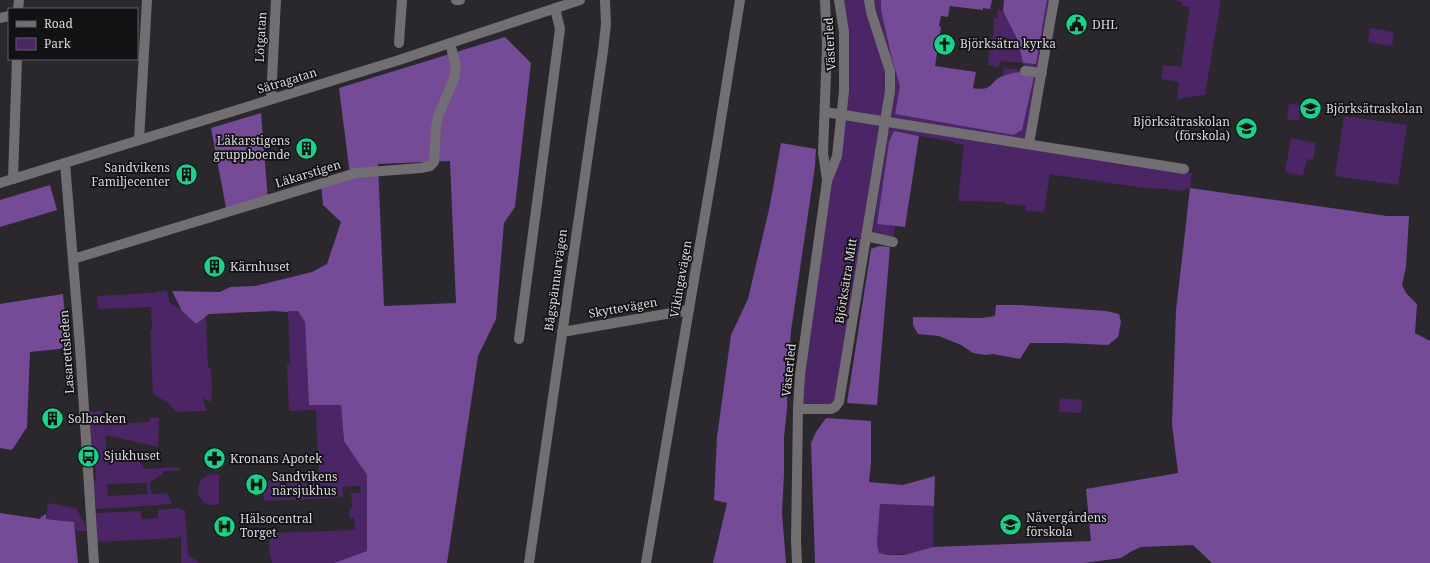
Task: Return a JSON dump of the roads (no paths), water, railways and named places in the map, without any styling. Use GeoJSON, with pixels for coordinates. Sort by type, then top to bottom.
{"type":"FeatureCollection","features":[{"type":"Feature","properties":{"kind":"street"},"geometry":{"type":"LineString","coordinates":[[139,140],[147,0]]}},
{"type":"Feature","properties":{"kind":"street","name":"Lötgatan"},"geometry":{"type":"LineString","coordinates":[[271,99],[276,0]]}},
{"type":"Feature","properties":{"kind":"street"},"geometry":{"type":"LineString","coordinates":[[399,43],[402,0]]}},
{"type":"Feature","properties":{"kind":"street","name":"Sätragatan"},"geometry":{"type":"LineString","coordinates":[[0,183],[450,43],[580,0]]}},
{"type":"Feature","properties":{"kind":"street","name":"Bågspännarvägen"},"geometry":{"type":"LineString","coordinates":[[529,563],[603,51],[606,24],[605,0]]}},
{"type":"Feature","properties":{"kind":"street","name":"Vikingavägen"},"geometry":{"type":"LineString","coordinates":[[646,563],[740,0]]}},
{"type":"Feature","properties":{"kind":"street","name":"Västerled"},"geometry":{"type":"LineString","coordinates":[[825,0],[827,46],[823,153],[827,181]]}},
{"type":"Feature","properties":{"kind":"street","name":"Västerled"},"geometry":{"type":"LineString","coordinates":[[797,563],[798,409],[800,375],[827,181],[837,156],[844,91],[844,40],[839,0]]}},
{"type":"Feature","properties":{"kind":"street","name":"Björksätra Mitt"},"geometry":{"type":"LineString","coordinates":[[798,409],[831,408],[835,407],[839,402],[890,92],[890,71],[869,5],[869,0]]}},
{"type":"Feature","properties":{"kind":"street"},"geometry":{"type":"LineString","coordinates":[[1029,144],[1054,0]]}},
{"type":"Feature","properties":{"kind":"street"},"geometry":{"type":"LineString","coordinates":[[518,339],[560,29],[555,8]]}},
{"type":"Feature","properties":{"kind":"street","name":"Läkarstigen"},"geometry":{"type":"LineString","coordinates":[[73,259],[356,173],[430,166],[434,162],[438,116],[454,79],[455,73],[455,59],[450,43]]}},
{"type":"Feature","properties":{"kind":"street"},"geometry":{"type":"LineString","coordinates":[[13,179],[17,60]]}},
{"type":"Feature","properties":{"kind":"street"},"geometry":{"type":"LineString","coordinates":[[1025,71],[1042,73]]}},
{"type":"Feature","properties":{"kind":"street"},"geometry":{"type":"LineString","coordinates":[[825,112],[1184,169]]}},
{"type":"Feature","properties":{"kind":"street","name":"Lasarettsleden"},"geometry":{"type":"LineString","coordinates":[[65,163],[84,397],[94,563]]}},
{"type":"Feature","properties":{"kind":"street"},"geometry":{"type":"LineString","coordinates":[[866,236],[893,242]]}},
{"type":"Feature","properties":{"kind":"street","name":"Skyttevägen"},"geometry":{"type":"LineString","coordinates":[[562,332],[689,310]]}},
{"type":"Feature","properties":{"kind":"place","name":"DHL"},"geometry":{"type":"Point","coordinates":[1076,25]}},
{"type":"Feature","properties":{"kind":"place","name":"Björksätra kyrka"},"geometry":{"type":"Point","coordinates":[945,44]}},
{"type":"Feature","properties":{"kind":"place","name":"Björksätraskolan"},"geometry":{"type":"Point","coordinates":[1311,109]}},
{"type":"Feature","properties":{"kind":"place","name":"Björksätraskolan (förskola)"},"geometry":{"type":"Point","coordinates":[1246,129]}},
{"type":"Feature","properties":{"kind":"place","name":"Läkarstigens gruppboende"},"geometry":{"type":"Point","coordinates":[306,148]}},
{"type":"Feature","properties":{"kind":"place","name":"Sandvikens Familjecenter"},"geometry":{"type":"Point","coordinates":[186,175]}},
{"type":"Feature","properties":{"kind":"place","name":"Kärnhuset"},"geometry":{"type":"Point","coordinates":[215,267]}},
{"type":"Feature","properties":{"kind":"place","name":"Solbacken"},"geometry":{"type":"Point","coordinates":[53,419]}},
{"type":"Feature","properties":{"kind":"place","name":"Sjukhuset"},"geometry":{"type":"Point","coordinates":[88,456]}},
{"type":"Feature","properties":{"kind":"place","name":"Kronans Apotek"},"geometry":{"type":"Point","coordinates":[215,459]}},
{"type":"Feature","properties":{"kind":"place","name":"Sandvikens närsjukhus"},"geometry":{"type":"Point","coordinates":[256,484]}},
{"type":"Feature","properties":{"kind":"place","name":"Nävergårdens förskola"},"geometry":{"type":"Point","coordinates":[1011,525]}},
{"type":"Feature","properties":{"kind":"place","name":"Hälsocentral Torget"},"geometry":{"type":"Point","coordinates":[225,526]}}]}
